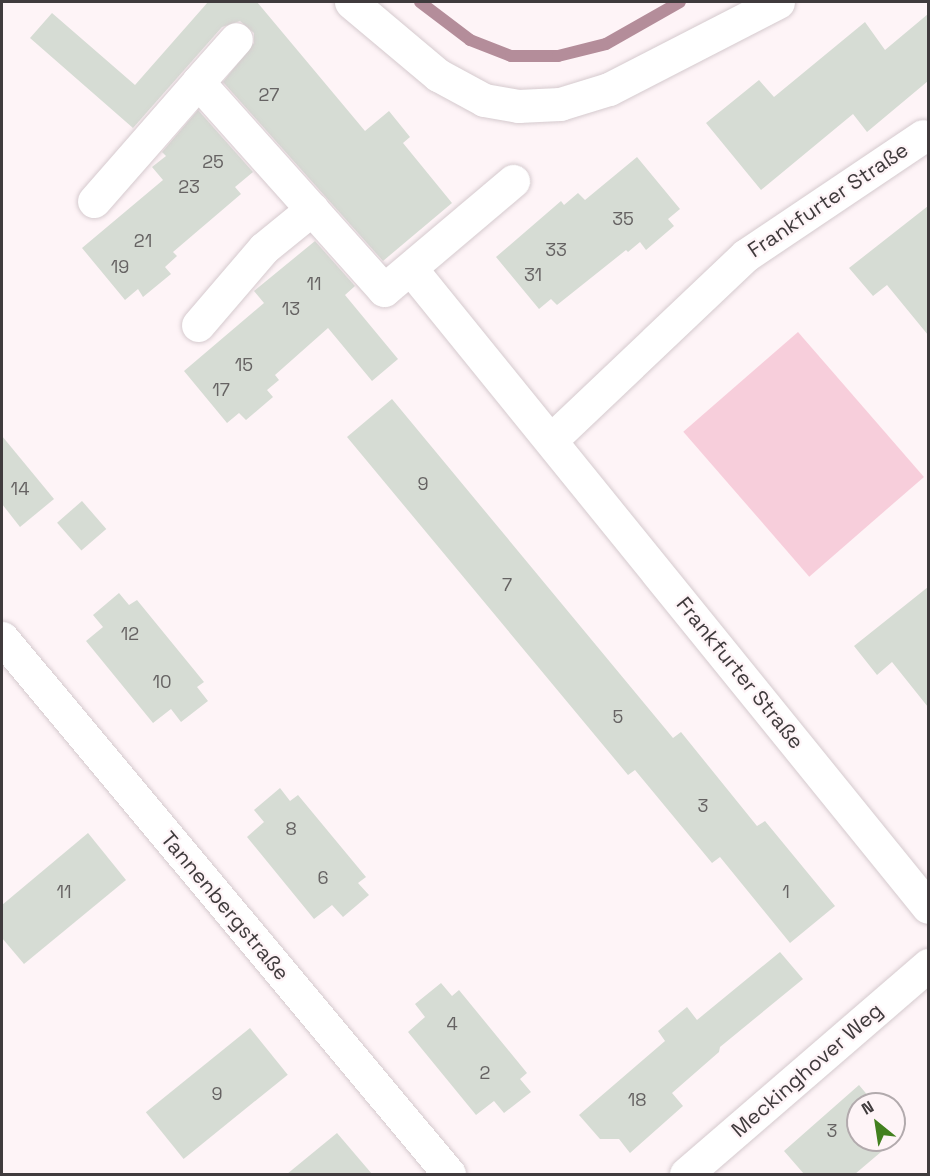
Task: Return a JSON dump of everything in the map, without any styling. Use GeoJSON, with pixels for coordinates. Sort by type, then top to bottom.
{"type":"FeatureCollection","features":[{"type":"Feature","properties":{"kind":"street"},"geometry":{"type":"LineString","coordinates":[[351,2],[438,75],[484,100],[518,106],[560,104],[609,89],[778,2]]}},
{"type":"Feature","properties":{"kind":"street"},"geometry":{"type":"LineString","coordinates":[[94,201],[236,39]]}},
{"type":"Feature","properties":{"kind":"street"},"geometry":{"type":"LineString","coordinates":[[198,82],[384,290],[513,181]]}},
{"type":"Feature","properties":{"kind":"street","name":"Frankfurter Straße"},"geometry":{"type":"LineString","coordinates":[[551,440],[746,255],[923,136]]}},
{"type":"Feature","properties":{"kind":"street"},"geometry":{"type":"LineString","coordinates":[[198,325],[264,249],[312,209]]}},
{"type":"Feature","properties":{"kind":"street","name":"Frankfurter Straße"},"geometry":{"type":"LineString","coordinates":[[411,269],[928,907]]}},
{"type":"Feature","properties":{"kind":"street","name":"Tannenbergstraße"},"geometry":{"type":"LineString","coordinates":[[2,638],[449,1174]]}},
{"type":"Feature","properties":{"kind":"street","name":"Meckinghover Weg"},"geometry":{"type":"LineString","coordinates":[[686,1174],[928,965]]}},
{"type":"Feature","properties":{"kind":"shaded area"},"geometry":{"type":"Polygon","coordinates":[[[798,332],[924,477],[809,577],[683,432],[798,332]]]}},
{"type":"Feature","properties":{"kind":"building"},"geometry":{"type":"Polygon","coordinates":[[[208,2],[257,2],[365,131],[389,111],[410,137],[403,143],[452,203],[383,261],[223,82],[254,43],[254,33],[240,21],[222,27],[133,128],[30,38],[52,13],[135,85],[208,2]]]}},
{"type":"Feature","properties":{"kind":"building"},"geometry":{"type":"Polygon","coordinates":[[[928,14],[928,81],[867,132],[853,114],[761,190],[706,123],[759,80],[774,97],[865,22],[885,50],[928,14]]]}},
{"type":"Feature","properties":{"kind":"building"},"geometry":{"type":"Polygon","coordinates":[[[198,110],[253,172],[235,187],[241,194],[173,252],[177,256],[165,267],[171,274],[143,297],[138,289],[125,300],[82,248],[163,180],[152,167],[166,156],[162,152],[198,110]]]}},
{"type":"Feature","properties":{"kind":"building"},"geometry":{"type":"Polygon","coordinates":[[[637,157],[680,209],[668,219],[674,226],[646,250],[640,242],[628,252],[626,250],[557,305],[551,299],[539,309],[496,257],[561,201],[564,205],[578,193],[585,200],[637,157]]]}},
{"type":"Feature","properties":{"kind":"building"},"geometry":{"type":"Polygon","coordinates":[[[928,206],[928,335],[887,285],[873,296],[849,268],[928,206]]]}},
{"type":"Feature","properties":{"kind":"building"},"geometry":{"type":"Polygon","coordinates":[[[315,241],[355,286],[345,295],[398,359],[372,381],[328,328],[275,375],[279,380],[267,390],[273,397],[246,420],[239,413],[227,423],[184,371],[264,303],[254,291],[315,241]]]}},
{"type":"Feature","properties":{"kind":"building"},"geometry":{"type":"Polygon","coordinates":[[[392,399],[673,738],[681,732],[757,826],[765,821],[835,906],[790,943],[720,857],[712,863],[635,770],[628,775],[347,437],[392,399]]]}},
{"type":"Feature","properties":{"kind":"building"},"geometry":{"type":"Polygon","coordinates":[[[2,436],[54,499],[20,527],[2,504],[2,436]]]}},
{"type":"Feature","properties":{"kind":"building"},"geometry":{"type":"Polygon","coordinates":[[[82,501],[106,529],[81,551],[57,523],[82,501]]]}},
{"type":"Feature","properties":{"kind":"building"},"geometry":{"type":"Polygon","coordinates":[[[928,587],[928,707],[892,662],[877,675],[854,646],[928,587]]]}},
{"type":"Feature","properties":{"kind":"building"},"geometry":{"type":"Polygon","coordinates":[[[119,593],[129,605],[137,600],[204,682],[197,687],[208,701],[181,722],[171,709],[153,723],[86,641],[103,627],[93,615],[119,593]]]}},
{"type":"Feature","properties":{"kind":"building"},"geometry":{"type":"Polygon","coordinates":[[[280,788],[290,801],[298,795],[366,877],[358,883],[369,895],[343,917],[332,905],[314,919],[247,837],[264,822],[254,810],[280,788]]]}},
{"type":"Feature","properties":{"kind":"building"},"geometry":{"type":"Polygon","coordinates":[[[88,833],[126,880],[24,964],[2,938],[2,905],[88,833]]]}},
{"type":"Feature","properties":{"kind":"building"},"geometry":{"type":"Polygon","coordinates":[[[780,952],[803,979],[720,1047],[719,1052],[672,1093],[683,1106],[630,1153],[619,1139],[600,1139],[579,1115],[665,1041],[658,1031],[687,1007],[697,1020],[780,952]]]}},
{"type":"Feature","properties":{"kind":"building"},"geometry":{"type":"Polygon","coordinates":[[[441,983],[452,996],[459,990],[527,1073],[520,1079],[531,1092],[504,1113],[494,1101],[476,1115],[408,1032],[425,1017],[415,1004],[441,983]]]}},
{"type":"Feature","properties":{"kind":"building"},"geometry":{"type":"Polygon","coordinates":[[[250,1028],[288,1075],[184,1159],[146,1112],[250,1028]]]}},
{"type":"Feature","properties":{"kind":"building"},"geometry":{"type":"Polygon","coordinates":[[[859,1085],[865,1092],[851,1092],[859,1085]]]}},
{"type":"Feature","properties":{"kind":"building"},"geometry":{"type":"Polygon","coordinates":[[[846,1096],[846,1152],[881,1152],[855,1174],[804,1174],[784,1151],[846,1096]]]}},
{"type":"Feature","properties":{"kind":"building"},"geometry":{"type":"Polygon","coordinates":[[[337,1133],[372,1174],[287,1174],[337,1133]]]}},
{"type":"Feature","properties":{"kind":"waterway"},"geometry":{"type":"LineString","coordinates":[[420,2],[470,40],[511,56],[558,56],[606,44],[680,2]]}}]}
